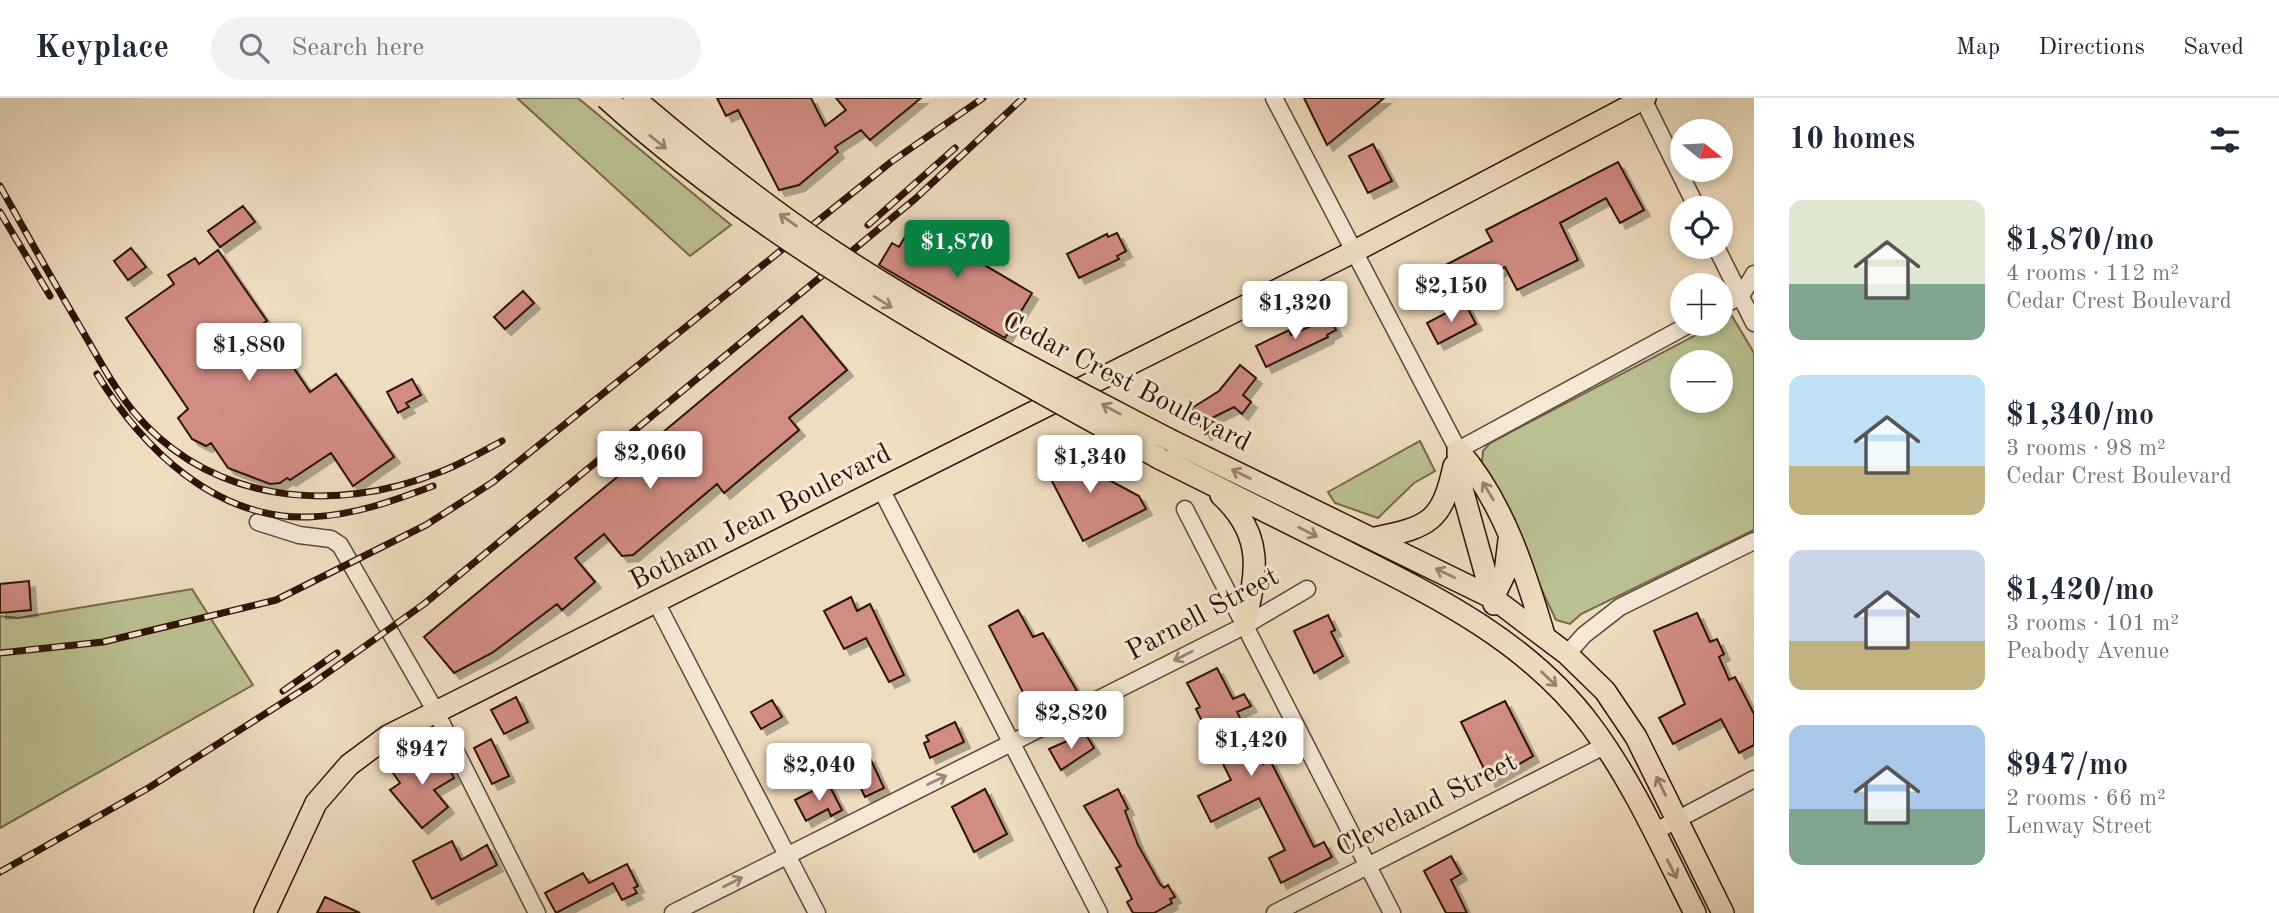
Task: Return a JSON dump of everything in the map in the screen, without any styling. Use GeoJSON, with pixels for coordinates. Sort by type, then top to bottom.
{"type":"FeatureCollection","features":[{"type":"Feature","properties":{"kind":"main road","name":"Cedar Crest Boulevard"},"geometry":{"type":"LineString","coordinates":[[606,98],[734,202],[885,303],[1165,449],[1375,538],[1493,598],[1544,635],[1605,691],[1636,737],[1723,913]]}},
{"type":"Feature","properties":{"kind":"main road","name":"Cedar Crest Boulevard"},"geometry":{"type":"LineString","coordinates":[[634,98],[762,201],[859,268],[1165,449],[1206,482],[1448,603],[1497,635],[1552,681],[1593,728],[1654,832],[1695,913]]}},
{"type":"Feature","properties":{"kind":"main road","name":"Botham Jean Boulevard"},"geometry":{"type":"LineString","coordinates":[[265,913],[316,803],[349,765],[388,736],[1355,251],[1644,98]]}},
{"type":"Feature","properties":{"kind":"main road"},"geometry":{"type":"LineString","coordinates":[[1458,450],[1474,468],[1493,500],[1544,635]]}},
{"type":"Feature","properties":{"kind":"main road"},"geometry":{"type":"LineString","coordinates":[[1375,538],[1410,531],[1425,524],[1438,512],[1447,497],[1458,450]]}},
{"type":"Feature","properties":{"kind":"main road"},"geometry":{"type":"LineString","coordinates":[[1458,450],[1459,478],[1493,598],[1497,635]]}},
{"type":"Feature","properties":{"kind":"main road"},"geometry":{"type":"LineString","coordinates":[[1206,482],[1233,507],[1251,536],[1255,579],[1244,626]]}},
{"type":"Feature","properties":{"kind":"main road"},"geometry":{"type":"LineString","coordinates":[[1493,598],[1505,573],[1509,537]]}},
{"type":"Feature","properties":{"kind":"main road"},"geometry":{"type":"LineString","coordinates":[[1448,603],[1493,598]]}},
{"type":"Feature","properties":{"kind":"street"},"geometry":{"type":"LineString","coordinates":[[1274,98],[1458,450],[1670,335]]}},
{"type":"Feature","properties":{"kind":"street"},"geometry":{"type":"LineString","coordinates":[[1644,98],[1691,196]]}},
{"type":"Feature","properties":{"kind":"street"},"geometry":{"type":"LineString","coordinates":[[1722,259],[1754,323]]}},
{"type":"Feature","properties":{"kind":"street"},"geometry":{"type":"LineString","coordinates":[[1733,300],[1741,296],[1754,274]]}},
{"type":"Feature","properties":{"kind":"street"},"geometry":{"type":"LineString","coordinates":[[881,489],[1099,913]]}},
{"type":"Feature","properties":{"kind":"street"},"geometry":{"type":"LineString","coordinates":[[1185,509],[1392,913]]}},
{"type":"Feature","properties":{"kind":"street"},"geometry":{"type":"LineString","coordinates":[[258,522],[299,536],[331,538],[340,545],[436,712],[537,913]]}},
{"type":"Feature","properties":{"kind":"street"},"geometry":{"type":"LineString","coordinates":[[1567,654],[1605,617],[1754,541]]}},
{"type":"Feature","properties":{"kind":"street","name":"Parnell Street"},"geometry":{"type":"LineString","coordinates":[[673,913],[1244,626],[1307,589]]}},
{"type":"Feature","properties":{"kind":"street"},"geometry":{"type":"LineString","coordinates":[[656,602],[817,913]]}},
{"type":"Feature","properties":{"kind":"street","name":"Cleveland Street"},"geometry":{"type":"LineString","coordinates":[[1275,913],[1604,746]]}},
{"type":"Feature","properties":{"kind":"street"},"geometry":{"type":"LineString","coordinates":[[1654,832],[1754,779]]}},
{"type":"Feature","properties":{"kind":"green space"},"geometry":{"type":"Polygon","coordinates":[[[517,98],[578,98],[731,225],[690,256],[517,98]]]}},
{"type":"Feature","properties":{"kind":"green space"},"geometry":{"type":"Polygon","coordinates":[[[1733,318],[1754,353],[1754,530],[1581,614],[1570,624],[1556,620],[1482,463],[1483,451],[1490,443],[1694,336],[1733,336],[1733,318]]]}},
{"type":"Feature","properties":{"kind":"green space"},"geometry":{"type":"Polygon","coordinates":[[[1420,441],[1435,471],[1414,483],[1378,518],[1335,503],[1328,492],[1420,441]]]}},
{"type":"Feature","properties":{"kind":"green space"},"geometry":{"type":"Polygon","coordinates":[[[192,589],[253,685],[0,828],[0,616],[18,618],[192,589]]]}},
{"type":"Feature","properties":{"kind":"building"},"geometry":{"type":"Polygon","coordinates":[[[717,98],[811,98],[825,126],[846,110],[836,98],[921,98],[870,140],[861,130],[835,147],[838,152],[799,185],[779,190],[738,110],[726,116],[717,98]]]}},
{"type":"Feature","properties":{"kind":"building"},"geometry":{"type":"Polygon","coordinates":[[[1304,98],[1384,98],[1327,145],[1304,98]]]}},
{"type":"Feature","properties":{"kind":"building"},"geometry":{"type":"Polygon","coordinates":[[[1373,144],[1392,181],[1368,193],[1349,156],[1373,144]]]}},
{"type":"Feature","properties":{"kind":"building"},"geometry":{"type":"Polygon","coordinates":[[[1618,162],[1644,210],[1620,223],[1606,198],[1560,223],[1578,260],[1517,290],[1505,267],[1451,295],[1438,269],[1492,241],[1486,230],[1618,162]]]}},
{"type":"Feature","properties":{"kind":"building"},"geometry":{"type":"Polygon","coordinates":[[[243,206],[255,222],[220,247],[208,231],[243,206]]]}},
{"type":"Feature","properties":{"kind":"building"},"geometry":{"type":"Polygon","coordinates":[[[913,223],[1032,293],[1005,338],[879,265],[892,243],[899,247],[913,223]]]}},
{"type":"Feature","properties":{"kind":"building"},"geometry":{"type":"Polygon","coordinates":[[[1117,233],[1126,251],[1117,256],[1119,259],[1079,278],[1067,254],[1107,234],[1108,237],[1117,233]]]}},
{"type":"Feature","properties":{"kind":"building"},"geometry":{"type":"Polygon","coordinates":[[[131,248],[146,267],[128,280],[114,261],[131,248]]]}},
{"type":"Feature","properties":{"kind":"building"},"geometry":{"type":"Polygon","coordinates":[[[218,250],[267,321],[257,327],[272,349],[278,345],[310,392],[336,374],[394,457],[353,486],[331,453],[290,480],[287,478],[280,483],[270,484],[228,468],[211,443],[206,446],[192,439],[178,418],[188,409],[126,318],[174,284],[168,275],[195,258],[199,264],[218,250]]]}},
{"type":"Feature","properties":{"kind":"building"},"geometry":{"type":"Polygon","coordinates":[[[523,291],[534,303],[505,329],[494,317],[523,291]]]}},
{"type":"Feature","properties":{"kind":"building"},"geometry":{"type":"Polygon","coordinates":[[[1465,303],[1476,324],[1438,344],[1427,323],[1465,303]]]}},
{"type":"Feature","properties":{"kind":"building"},"geometry":{"type":"Polygon","coordinates":[[[1326,310],[1336,330],[1327,335],[1328,337],[1266,367],[1256,346],[1289,330],[1291,335],[1320,322],[1316,315],[1326,310]]]}},
{"type":"Feature","properties":{"kind":"building"},"geometry":{"type":"Polygon","coordinates":[[[802,316],[847,370],[789,418],[799,430],[724,493],[717,484],[633,555],[622,556],[604,534],[575,558],[595,582],[562,610],[557,604],[492,653],[454,673],[424,637],[622,473],[619,469],[802,316]]]}},
{"type":"Feature","properties":{"kind":"building"},"geometry":{"type":"Polygon","coordinates":[[[1240,365],[1256,378],[1243,395],[1251,402],[1242,414],[1234,407],[1212,418],[1217,427],[1205,434],[1192,408],[1219,391],[1240,365]]]}},
{"type":"Feature","properties":{"kind":"building"},"geometry":{"type":"Polygon","coordinates":[[[412,379],[421,395],[406,403],[409,407],[398,413],[387,392],[412,379]]]}},
{"type":"Feature","properties":{"kind":"building"},"geometry":{"type":"Polygon","coordinates":[[[1062,446],[1068,458],[1139,496],[1146,509],[1083,541],[1040,458],[1062,446]]]}},
{"type":"Feature","properties":{"kind":"building"},"geometry":{"type":"Polygon","coordinates":[[[29,581],[31,610],[0,613],[0,584],[29,581]]]}},
{"type":"Feature","properties":{"kind":"building"},"geometry":{"type":"Polygon","coordinates":[[[851,597],[857,611],[870,604],[904,675],[889,682],[866,638],[844,649],[824,611],[851,597]]]}},
{"type":"Feature","properties":{"kind":"building"},"geometry":{"type":"Polygon","coordinates":[[[1018,610],[1033,637],[1043,633],[1077,691],[1032,710],[989,626],[1018,610]]]}},
{"type":"Feature","properties":{"kind":"building"},"geometry":{"type":"Polygon","coordinates":[[[1697,613],[1710,642],[1717,639],[1724,654],[1719,657],[1729,680],[1735,677],[1754,714],[1754,745],[1739,753],[1721,719],[1673,744],[1659,718],[1685,704],[1654,631],[1697,613]]]}},
{"type":"Feature","properties":{"kind":"building"},"geometry":{"type":"Polygon","coordinates":[[[1328,615],[1335,630],[1331,632],[1343,656],[1314,673],[1294,631],[1328,615]]]}},
{"type":"Feature","properties":{"kind":"building"},"geometry":{"type":"Polygon","coordinates":[[[1217,668],[1233,699],[1244,694],[1251,706],[1237,712],[1263,764],[1270,760],[1314,847],[1324,842],[1332,857],[1281,883],[1269,858],[1285,850],[1259,798],[1211,822],[1198,796],[1231,780],[1196,709],[1200,707],[1187,683],[1217,668]]]}},
{"type":"Feature","properties":{"kind":"building"},"geometry":{"type":"Polygon","coordinates":[[[516,697],[528,722],[504,734],[491,710],[516,697]]]}},
{"type":"Feature","properties":{"kind":"building"},"geometry":{"type":"Polygon","coordinates":[[[772,700],[782,717],[761,729],[751,712],[772,700]]]}},
{"type":"Feature","properties":{"kind":"building"},"geometry":{"type":"Polygon","coordinates":[[[1505,701],[1533,756],[1490,781],[1461,722],[1505,701]]]}},
{"type":"Feature","properties":{"kind":"building"},"geometry":{"type":"Polygon","coordinates":[[[955,722],[964,742],[930,758],[924,743],[929,741],[926,736],[955,722]]]}},
{"type":"Feature","properties":{"kind":"building"},"geometry":{"type":"Polygon","coordinates":[[[1085,733],[1094,748],[1061,770],[1049,749],[1085,733]]]}},
{"type":"Feature","properties":{"kind":"building"},"geometry":{"type":"Polygon","coordinates":[[[491,739],[509,776],[492,784],[474,748],[491,739]]]}},
{"type":"Feature","properties":{"kind":"building"},"geometry":{"type":"Polygon","coordinates":[[[418,750],[449,768],[454,778],[434,790],[448,807],[422,828],[390,790],[400,783],[393,773],[418,750]]]}},
{"type":"Feature","properties":{"kind":"building"},"geometry":{"type":"Polygon","coordinates":[[[869,756],[884,788],[865,797],[850,766],[869,756]]]}},
{"type":"Feature","properties":{"kind":"building"},"geometry":{"type":"Polygon","coordinates":[[[828,783],[842,810],[831,816],[828,809],[806,821],[795,800],[828,783]]]}},
{"type":"Feature","properties":{"kind":"building"},"geometry":{"type":"Polygon","coordinates":[[[985,789],[1007,834],[974,852],[952,807],[985,789]]]}},
{"type":"Feature","properties":{"kind":"building"},"geometry":{"type":"Polygon","coordinates":[[[1118,789],[1128,809],[1125,811],[1138,845],[1160,884],[1164,888],[1168,885],[1175,897],[1170,899],[1172,903],[1154,913],[1133,913],[1127,902],[1132,899],[1116,868],[1121,866],[1084,806],[1118,789]]]}},
{"type":"Feature","properties":{"kind":"building"},"geometry":{"type":"Polygon","coordinates":[[[452,841],[461,860],[487,845],[497,865],[432,899],[413,861],[452,841]]]}},
{"type":"Feature","properties":{"kind":"building"},"geometry":{"type":"Polygon","coordinates":[[[1451,856],[1461,874],[1451,880],[1467,913],[1446,913],[1424,871],[1451,856]]]}},
{"type":"Feature","properties":{"kind":"building"},"geometry":{"type":"Polygon","coordinates":[[[627,864],[638,886],[634,888],[637,893],[622,900],[613,883],[556,913],[545,893],[583,873],[589,883],[627,864]]]}},
{"type":"Feature","properties":{"kind":"building"},"geometry":{"type":"Polygon","coordinates":[[[325,897],[360,913],[317,913],[325,897]]]}},
{"type":"Feature","properties":{"kind":"railway"},"geometry":{"type":"LineString","coordinates":[[0,653],[103,642],[276,600],[426,525],[493,482],[891,162],[983,98]]}},
{"type":"Feature","properties":{"kind":"railway"},"geometry":{"type":"LineString","coordinates":[[0,872],[150,787],[312,684],[424,604],[915,199],[1023,98]]}},
{"type":"Feature","properties":{"kind":"railway"},"geometry":{"type":"LineString","coordinates":[[868,225],[955,148]]}},
{"type":"Feature","properties":{"kind":"railway"},"geometry":{"type":"LineString","coordinates":[[0,186],[125,401],[164,442],[198,465],[236,482],[275,492],[316,496],[358,494],[440,472],[502,441]]}},
{"type":"Feature","properties":{"kind":"railway"},"geometry":{"type":"LineString","coordinates":[[0,212],[50,296]]}},
{"type":"Feature","properties":{"kind":"railway"},"geometry":{"type":"LineString","coordinates":[[97,374],[115,402],[159,453],[212,493],[243,506],[275,515],[325,516],[372,507],[433,486]]}},
{"type":"Feature","properties":{"kind":"railway"},"geometry":{"type":"LineString","coordinates":[[283,691],[337,653]]}}]}
